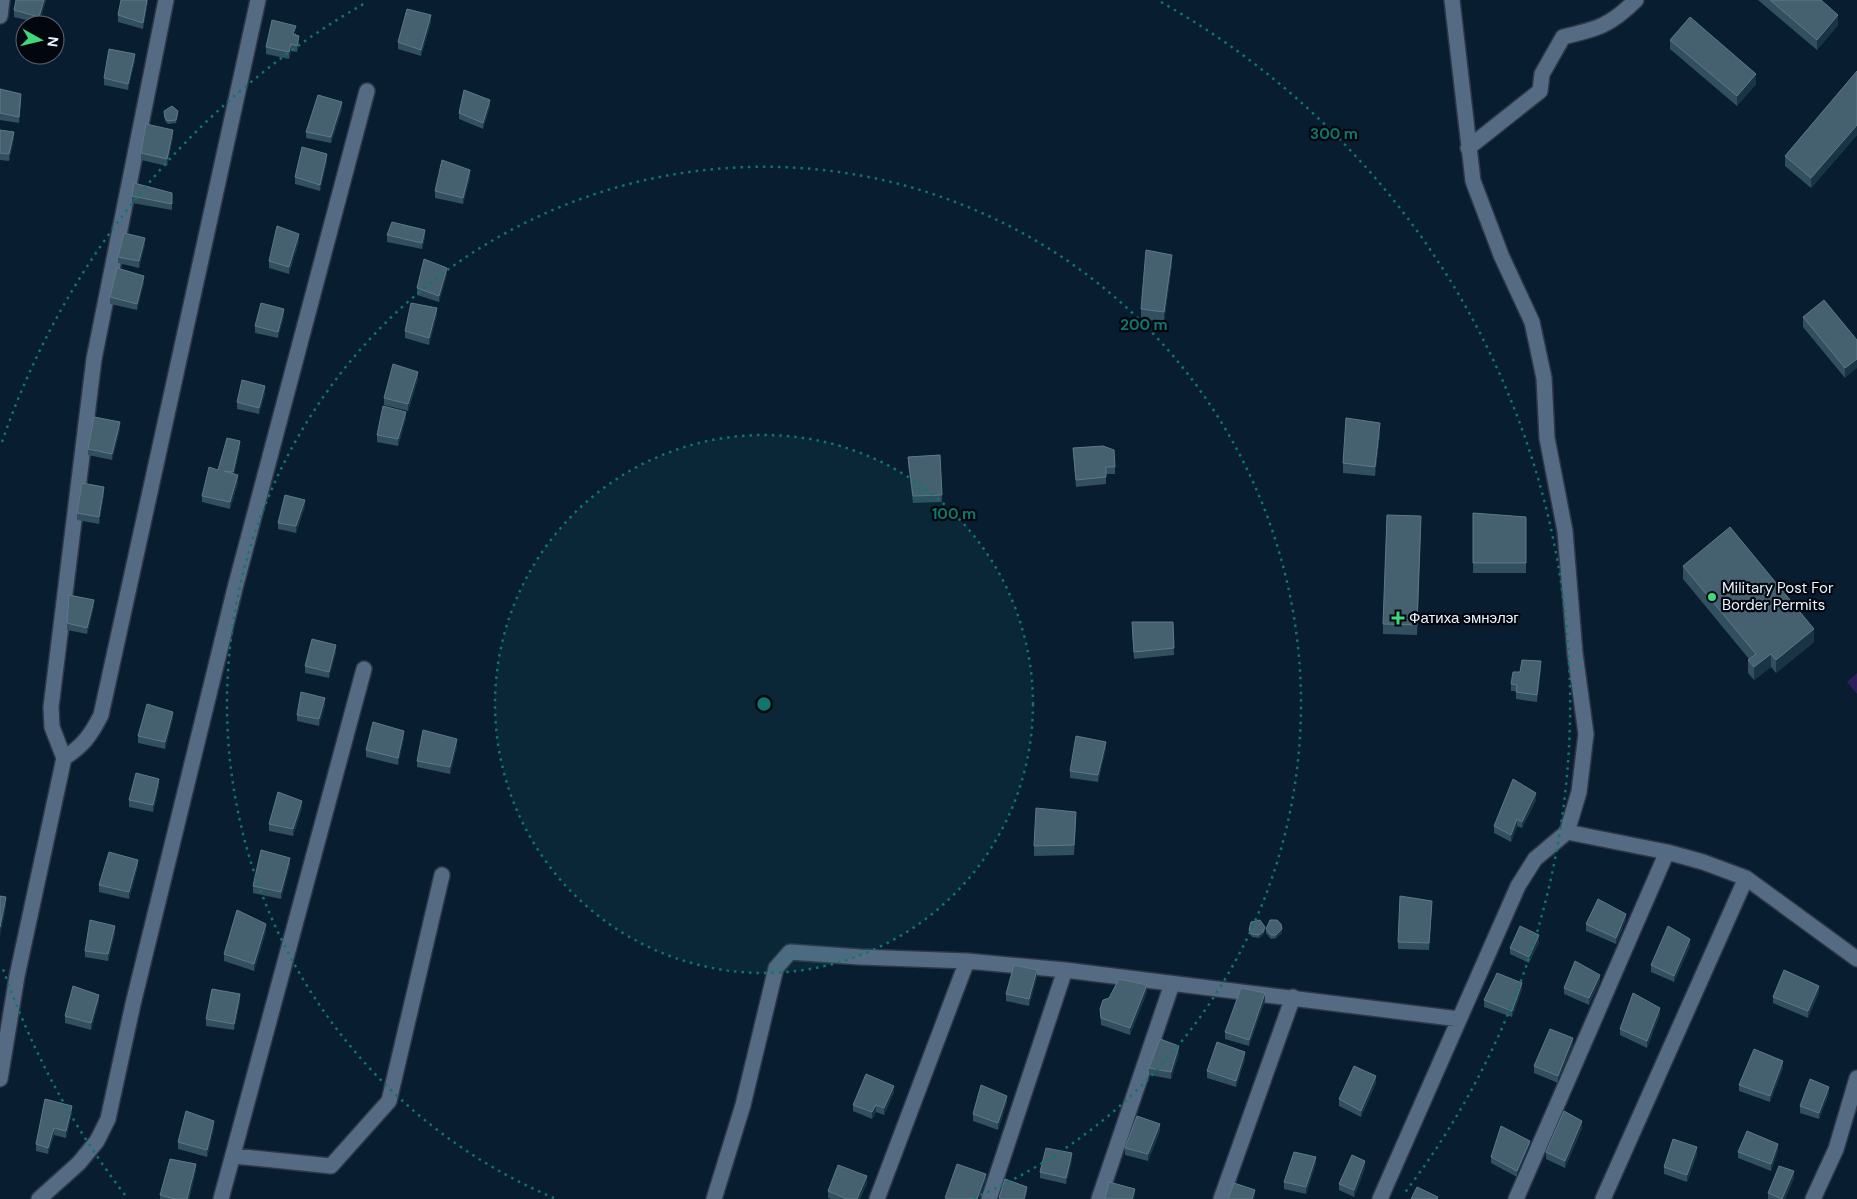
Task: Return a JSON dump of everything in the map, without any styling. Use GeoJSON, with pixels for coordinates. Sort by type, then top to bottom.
{"type":"FeatureCollection","features":[{"type":"Feature","properties":{"kind":"street"},"geometry":{"type":"LineString","coordinates":[[0,16],[2,0]]}},
{"type":"Feature","properties":{"kind":"street"},"geometry":{"type":"LineString","coordinates":[[0,1079],[17,976],[64,758],[52,727],[51,707],[94,360],[166,0]]}},
{"type":"Feature","properties":{"kind":"street"},"geometry":{"type":"LineString","coordinates":[[64,758],[80,748],[91,734],[101,715],[258,0]]}},
{"type":"Feature","properties":{"kind":"street"},"geometry":{"type":"LineString","coordinates":[[1380,1199],[1518,886],[1535,859],[1568,832],[1579,792],[1586,734],[1575,653],[1565,531],[1547,438],[1544,378],[1532,322],[1501,255],[1477,190],[1468,148],[1452,0]]}},
{"type":"Feature","properties":{"kind":"street"},"geometry":{"type":"LineString","coordinates":[[1468,148],[1540,91],[1542,74],[1563,37],[1598,29],[1619,17],[1636,0]]}},
{"type":"Feature","properties":{"kind":"street"},"geometry":{"type":"LineString","coordinates":[[39,1199],[79,1164],[97,1141],[108,1120],[132,1004],[235,588],[367,90]]}},
{"type":"Feature","properties":{"kind":"street"},"geometry":{"type":"LineString","coordinates":[[221,1199],[364,668]]}},
{"type":"Feature","properties":{"kind":"street"},"geometry":{"type":"LineString","coordinates":[[1568,832],[1668,852],[1704,862],[1746,878],[1857,959]]}},
{"type":"Feature","properties":{"kind":"street"},"geometry":{"type":"LineString","coordinates":[[1516,1199],[1668,852]]}},
{"type":"Feature","properties":{"kind":"street"},"geometry":{"type":"LineString","coordinates":[[234,1156],[330,1166],[388,1101],[442,874]]}},
{"type":"Feature","properties":{"kind":"street"},"geometry":{"type":"LineString","coordinates":[[1603,1199],[1746,878]]}},
{"type":"Feature","properties":{"kind":"street"},"geometry":{"type":"LineString","coordinates":[[714,1199],[743,1105],[776,968],[790,952],[967,961],[1065,970],[1459,1019]]}},
{"type":"Feature","properties":{"kind":"street"},"geometry":{"type":"LineString","coordinates":[[877,1199],[967,961]]}},
{"type":"Feature","properties":{"kind":"street"},"geometry":{"type":"LineString","coordinates":[[989,1199],[1065,970]]}},
{"type":"Feature","properties":{"kind":"street"},"geometry":{"type":"LineString","coordinates":[[1099,1199],[1172,984]]}},
{"type":"Feature","properties":{"kind":"street"},"geometry":{"type":"LineString","coordinates":[[1221,1199],[1293,997]]}},
{"type":"Feature","properties":{"kind":"street"},"geometry":{"type":"LineString","coordinates":[[1813,1199],[1836,1149],[1857,1078]]}},
{"type":"Feature","properties":{"kind":"shaded area"},"geometry":{"type":"Polygon","coordinates":[[[1857,673],[1857,694],[1847,682],[1857,673]]]}},
{"type":"Feature","properties":{"kind":"building"},"geometry":{"type":"Polygon","coordinates":[[[16,0],[44,0],[40,15],[14,10],[16,0]]]}},
{"type":"Feature","properties":{"kind":"building"},"geometry":{"type":"Polygon","coordinates":[[[121,0],[147,0],[143,23],[118,15],[121,0]]]}},
{"type":"Feature","properties":{"kind":"building"},"geometry":{"type":"Polygon","coordinates":[[[1770,0],[1821,0],[1838,15],[1817,40],[1770,0]]]}},
{"type":"Feature","properties":{"kind":"building"},"geometry":{"type":"Polygon","coordinates":[[[407,9],[431,15],[421,50],[398,42],[407,9]]]}},
{"type":"Feature","properties":{"kind":"building"},"geometry":{"type":"Polygon","coordinates":[[[1690,17],[1756,74],[1737,96],[1670,40],[1690,17]]]}},
{"type":"Feature","properties":{"kind":"building"},"geometry":{"type":"Polygon","coordinates":[[[272,20],[296,26],[293,34],[299,36],[297,46],[291,44],[289,52],[266,47],[272,20]]]}},
{"type":"Feature","properties":{"kind":"building"},"geometry":{"type":"Polygon","coordinates":[[[109,49],[135,54],[128,84],[104,78],[109,49]]]}},
{"type":"Feature","properties":{"kind":"building"},"geometry":{"type":"Polygon","coordinates":[[[1857,71],[1857,125],[1811,178],[1785,156],[1857,71]]]}},
{"type":"Feature","properties":{"kind":"building"},"geometry":{"type":"Polygon","coordinates":[[[0,89],[21,94],[19,117],[0,113],[0,89]]]}},
{"type":"Feature","properties":{"kind":"building"},"geometry":{"type":"Polygon","coordinates":[[[464,90],[490,100],[483,123],[459,113],[464,90]]]}},
{"type":"Feature","properties":{"kind":"building"},"geometry":{"type":"Polygon","coordinates":[[[318,95],[342,102],[331,137],[306,132],[318,95]]]}},
{"type":"Feature","properties":{"kind":"building"},"geometry":{"type":"Polygon","coordinates":[[[172,106],[178,111],[176,120],[168,121],[165,118],[164,111],[172,106]]]}},
{"type":"Feature","properties":{"kind":"building"},"geometry":{"type":"Polygon","coordinates":[[[146,124],[173,130],[167,159],[141,153],[146,124]]]}},
{"type":"Feature","properties":{"kind":"building"},"geometry":{"type":"Polygon","coordinates":[[[0,130],[14,132],[9,154],[0,153],[0,130]]]}},
{"type":"Feature","properties":{"kind":"building"},"geometry":{"type":"Polygon","coordinates":[[[302,147],[327,154],[320,185],[295,177],[302,147]]]}},
{"type":"Feature","properties":{"kind":"building"},"geometry":{"type":"Polygon","coordinates":[[[442,160],[470,170],[463,198],[435,191],[442,160]]]}},
{"type":"Feature","properties":{"kind":"building"},"geometry":{"type":"Polygon","coordinates":[[[134,183],[172,193],[172,204],[132,196],[134,183]]]}},
{"type":"Feature","properties":{"kind":"building"},"geometry":{"type":"Polygon","coordinates":[[[392,222],[425,230],[422,243],[387,235],[392,222]]]}},
{"type":"Feature","properties":{"kind":"building"},"geometry":{"type":"Polygon","coordinates":[[[277,226],[299,234],[289,267],[269,261],[277,226]]]}},
{"type":"Feature","properties":{"kind":"building"},"geometry":{"type":"Polygon","coordinates":[[[124,233],[145,238],[139,261],[118,257],[124,233]]]}},
{"type":"Feature","properties":{"kind":"building"},"geometry":{"type":"Polygon","coordinates":[[[1146,250],[1172,255],[1164,312],[1141,309],[1146,250]]]}},
{"type":"Feature","properties":{"kind":"building"},"geometry":{"type":"Polygon","coordinates":[[[424,259],[447,268],[439,296],[417,288],[424,259]]]}},
{"type":"Feature","properties":{"kind":"building"},"geometry":{"type":"Polygon","coordinates":[[[117,268],[144,276],[137,304],[110,297],[117,268]]]}},
{"type":"Feature","properties":{"kind":"building"},"geometry":{"type":"Polygon","coordinates":[[[1824,300],[1857,340],[1857,359],[1845,368],[1803,317],[1824,300]]]}},
{"type":"Feature","properties":{"kind":"building"},"geometry":{"type":"Polygon","coordinates":[[[261,303],[284,309],[278,332],[255,326],[261,303]]]}},
{"type":"Feature","properties":{"kind":"building"},"geometry":{"type":"Polygon","coordinates":[[[411,303],[437,308],[429,338],[405,331],[411,303]]]}},
{"type":"Feature","properties":{"kind":"building"},"geometry":{"type":"Polygon","coordinates":[[[393,364],[418,372],[408,404],[384,398],[393,364]]]}},
{"type":"Feature","properties":{"kind":"building"},"geometry":{"type":"Polygon","coordinates":[[[242,380],[265,386],[259,408],[237,402],[242,380]]]}},
{"type":"Feature","properties":{"kind":"building"},"geometry":{"type":"Polygon","coordinates":[[[383,406],[406,412],[398,439],[377,435],[383,406]]]}},
{"type":"Feature","properties":{"kind":"building"},"geometry":{"type":"Polygon","coordinates":[[[94,417],[120,422],[112,454],[88,449],[94,417]]]}},
{"type":"Feature","properties":{"kind":"building"},"geometry":{"type":"Polygon","coordinates":[[[1346,418],[1380,423],[1375,467],[1343,463],[1346,418]]]}},
{"type":"Feature","properties":{"kind":"building"},"geometry":{"type":"Polygon","coordinates":[[[227,438],[240,441],[233,472],[224,471],[238,475],[230,502],[202,496],[209,467],[218,470],[227,438]]]}},
{"type":"Feature","properties":{"kind":"building"},"geometry":{"type":"Polygon","coordinates":[[[1103,446],[1114,450],[1115,467],[1106,467],[1106,477],[1076,480],[1073,448],[1103,446]]]}},
{"type":"Feature","properties":{"kind":"building"},"geometry":{"type":"Polygon","coordinates":[[[940,455],[942,495],[913,496],[908,457],[940,455]]]}},
{"type":"Feature","properties":{"kind":"building"},"geometry":{"type":"Polygon","coordinates":[[[82,483],[104,487],[99,517],[77,513],[82,483]]]}},
{"type":"Feature","properties":{"kind":"building"},"geometry":{"type":"Polygon","coordinates":[[[285,495],[305,500],[296,526],[278,523],[285,495]]]}},
{"type":"Feature","properties":{"kind":"building"},"geometry":{"type":"Polygon","coordinates":[[[1473,513],[1526,517],[1526,563],[1473,563],[1473,513]]]}},
{"type":"Feature","properties":{"kind":"building"},"geometry":{"type":"Polygon","coordinates":[[[1387,515],[1421,516],[1417,625],[1383,624],[1387,515]]]}},
{"type":"Feature","properties":{"kind":"building"},"geometry":{"type":"Polygon","coordinates":[[[1730,527],[1814,629],[1776,660],[1771,654],[1754,667],[1748,660],[1756,654],[1683,566],[1730,527]]]}},
{"type":"Feature","properties":{"kind":"building"},"geometry":{"type":"Polygon","coordinates":[[[69,595],[94,600],[87,628],[67,623],[69,595]]]}},
{"type":"Feature","properties":{"kind":"building"},"geometry":{"type":"Polygon","coordinates":[[[1132,622],[1173,622],[1174,648],[1134,652],[1132,622]]]}},
{"type":"Feature","properties":{"kind":"building"},"geometry":{"type":"Polygon","coordinates":[[[312,639],[336,645],[329,672],[305,666],[312,639]]]}},
{"type":"Feature","properties":{"kind":"building"},"geometry":{"type":"Polygon","coordinates":[[[1522,660],[1541,661],[1537,695],[1516,692],[1517,685],[1511,684],[1513,672],[1520,672],[1522,660]]]}},
{"type":"Feature","properties":{"kind":"building"},"geometry":{"type":"Polygon","coordinates":[[[301,692],[325,698],[319,719],[297,715],[301,692]]]}},
{"type":"Feature","properties":{"kind":"building"},"geometry":{"type":"Polygon","coordinates":[[[147,704],[173,712],[165,742],[138,736],[147,704]]]}},
{"type":"Feature","properties":{"kind":"building"},"geometry":{"type":"Polygon","coordinates":[[[373,722],[404,731],[398,758],[366,750],[373,722]]]}},
{"type":"Feature","properties":{"kind":"building"},"geometry":{"type":"Polygon","coordinates":[[[423,730],[457,739],[450,767],[417,761],[423,730]]]}},
{"type":"Feature","properties":{"kind":"building"},"geometry":{"type":"Polygon","coordinates":[[[1076,736],[1106,742],[1098,775],[1070,771],[1076,736]]]}},
{"type":"Feature","properties":{"kind":"building"},"geometry":{"type":"Polygon","coordinates":[[[136,773],[159,779],[153,805],[129,800],[136,773]]]}},
{"type":"Feature","properties":{"kind":"building"},"geometry":{"type":"Polygon","coordinates":[[[1513,779],[1536,793],[1522,822],[1517,819],[1511,835],[1494,826],[1513,779]]]}},
{"type":"Feature","properties":{"kind":"building"},"geometry":{"type":"Polygon","coordinates":[[[278,792],[302,801],[293,829],[269,824],[278,792]]]}},
{"type":"Feature","properties":{"kind":"building"},"geometry":{"type":"Polygon","coordinates":[[[1036,808],[1076,812],[1074,845],[1034,846],[1036,808]]]}},
{"type":"Feature","properties":{"kind":"building"},"geometry":{"type":"Polygon","coordinates":[[[261,850],[290,858],[281,892],[253,886],[261,850]]]}},
{"type":"Feature","properties":{"kind":"building"},"geometry":{"type":"Polygon","coordinates":[[[109,852],[138,860],[129,892],[99,885],[109,852]]]}},
{"type":"Feature","properties":{"kind":"building"},"geometry":{"type":"Polygon","coordinates":[[[0,896],[6,897],[0,927],[0,896]]]}},
{"type":"Feature","properties":{"kind":"building"},"geometry":{"type":"Polygon","coordinates":[[[1400,896],[1432,901],[1429,943],[1398,942],[1400,896]]]}},
{"type":"Feature","properties":{"kind":"building"},"geometry":{"type":"Polygon","coordinates":[[[1598,899],[1626,914],[1616,938],[1586,924],[1598,899]]]}},
{"type":"Feature","properties":{"kind":"building"},"geometry":{"type":"Polygon","coordinates":[[[237,910],[266,924],[254,964],[224,954],[237,910]]]}},
{"type":"Feature","properties":{"kind":"building"},"geometry":{"type":"Polygon","coordinates":[[[90,920],[115,926],[108,954],[85,951],[90,920]]]}},
{"type":"Feature","properties":{"kind":"building"},"geometry":{"type":"Polygon","coordinates":[[[1260,920],[1265,927],[1263,932],[1259,935],[1252,934],[1249,930],[1251,922],[1260,920]]]}},
{"type":"Feature","properties":{"kind":"building"},"geometry":{"type":"Polygon","coordinates":[[[1270,920],[1277,920],[1281,924],[1282,929],[1276,935],[1271,935],[1266,929],[1270,920]]]}},
{"type":"Feature","properties":{"kind":"building"},"geometry":{"type":"Polygon","coordinates":[[[1520,926],[1539,935],[1529,957],[1510,948],[1520,926]]]}},
{"type":"Feature","properties":{"kind":"building"},"geometry":{"type":"Polygon","coordinates":[[[1668,926],[1690,939],[1674,976],[1651,965],[1668,926]]]}},
{"type":"Feature","properties":{"kind":"building"},"geometry":{"type":"Polygon","coordinates":[[[1575,961],[1600,975],[1589,998],[1564,988],[1575,961]]]}},
{"type":"Feature","properties":{"kind":"building"},"geometry":{"type":"Polygon","coordinates":[[[1014,965],[1037,970],[1029,999],[1006,994],[1014,965]]]}},
{"type":"Feature","properties":{"kind":"building"},"geometry":{"type":"Polygon","coordinates":[[[1784,970],[1819,986],[1808,1011],[1773,997],[1784,970]]]}},
{"type":"Feature","properties":{"kind":"building"},"geometry":{"type":"Polygon","coordinates":[[[1497,973],[1522,983],[1512,1011],[1484,1000],[1497,973]]]}},
{"type":"Feature","properties":{"kind":"building"},"geometry":{"type":"Polygon","coordinates":[[[1119,979],[1147,985],[1130,1028],[1101,1018],[1100,1009],[1103,1000],[1109,998],[1119,979]]]}},
{"type":"Feature","properties":{"kind":"building"},"geometry":{"type":"Polygon","coordinates":[[[73,986],[99,995],[91,1023],[65,1016],[73,986]]]}},
{"type":"Feature","properties":{"kind":"building"},"geometry":{"type":"Polygon","coordinates":[[[1241,988],[1265,993],[1249,1040],[1225,1032],[1241,988]]]}},
{"type":"Feature","properties":{"kind":"building"},"geometry":{"type":"Polygon","coordinates":[[[212,989],[240,994],[234,1024],[206,1019],[212,989]]]}},
{"type":"Feature","properties":{"kind":"building"},"geometry":{"type":"Polygon","coordinates":[[[1633,993],[1660,1008],[1647,1041],[1620,1029],[1633,993]]]}},
{"type":"Feature","properties":{"kind":"building"},"geometry":{"type":"Polygon","coordinates":[[[1550,1029],[1573,1038],[1558,1076],[1534,1066],[1550,1029]]]}},
{"type":"Feature","properties":{"kind":"building"},"geometry":{"type":"Polygon","coordinates":[[[1160,1039],[1179,1046],[1171,1072],[1149,1068],[1160,1039]]]}},
{"type":"Feature","properties":{"kind":"building"},"geometry":{"type":"Polygon","coordinates":[[[1217,1042],[1245,1052],[1236,1081],[1207,1071],[1217,1042]]]}},
{"type":"Feature","properties":{"kind":"building"},"geometry":{"type":"Polygon","coordinates":[[[1754,1049],[1783,1061],[1770,1096],[1739,1085],[1754,1049]]]}},
{"type":"Feature","properties":{"kind":"building"},"geometry":{"type":"Polygon","coordinates":[[[1354,1066],[1376,1076],[1361,1111],[1339,1099],[1354,1066]]]}},
{"type":"Feature","properties":{"kind":"building"},"geometry":{"type":"Polygon","coordinates":[[[866,1074],[894,1086],[884,1108],[876,1105],[872,1112],[853,1105],[866,1074]]]}},
{"type":"Feature","properties":{"kind":"building"},"geometry":{"type":"Polygon","coordinates":[[[1810,1079],[1829,1087],[1819,1113],[1800,1106],[1810,1079]]]}},
{"type":"Feature","properties":{"kind":"building"},"geometry":{"type":"Polygon","coordinates":[[[981,1085],[1007,1096],[998,1123],[973,1114],[981,1085]]]}},
{"type":"Feature","properties":{"kind":"building"},"geometry":{"type":"Polygon","coordinates":[[[45,1099],[72,1106],[66,1131],[54,1128],[48,1148],[36,1144],[45,1099]]]}},
{"type":"Feature","properties":{"kind":"building"},"geometry":{"type":"Polygon","coordinates":[[[186,1111],[214,1121],[207,1150],[178,1142],[186,1111]]]}},
{"type":"Feature","properties":{"kind":"building"},"geometry":{"type":"Polygon","coordinates":[[[1564,1111],[1582,1121],[1565,1161],[1546,1152],[1564,1111]]]}},
{"type":"Feature","properties":{"kind":"building"},"geometry":{"type":"Polygon","coordinates":[[[1137,1116],[1160,1124],[1148,1154],[1125,1148],[1137,1116]]]}},
{"type":"Feature","properties":{"kind":"building"},"geometry":{"type":"Polygon","coordinates":[[[1501,1126],[1530,1141],[1517,1171],[1491,1157],[1501,1126]]]}},
{"type":"Feature","properties":{"kind":"building"},"geometry":{"type":"Polygon","coordinates":[[[1747,1131],[1778,1144],[1771,1164],[1738,1152],[1747,1131]]]}},
{"type":"Feature","properties":{"kind":"building"},"geometry":{"type":"Polygon","coordinates":[[[1673,1139],[1697,1147],[1687,1175],[1664,1167],[1673,1139]]]}},
{"type":"Feature","properties":{"kind":"building"},"geometry":{"type":"Polygon","coordinates":[[[1046,1148],[1072,1153],[1066,1178],[1040,1172],[1046,1148]]]}},
{"type":"Feature","properties":{"kind":"building"},"geometry":{"type":"Polygon","coordinates":[[[1294,1152],[1316,1157],[1306,1187],[1284,1182],[1294,1152]]]}},
{"type":"Feature","properties":{"kind":"building"},"geometry":{"type":"Polygon","coordinates":[[[1352,1155],[1365,1161],[1354,1190],[1339,1184],[1352,1155]]]}},
{"type":"Feature","properties":{"kind":"building"},"geometry":{"type":"Polygon","coordinates":[[[170,1159],[196,1164],[187,1199],[175,1199],[160,1195],[170,1159]]]}},
{"type":"Feature","properties":{"kind":"building"},"geometry":{"type":"Polygon","coordinates":[[[957,1164],[986,1174],[977,1199],[945,1198],[957,1164]]]}},
{"type":"Feature","properties":{"kind":"building"},"geometry":{"type":"Polygon","coordinates":[[[838,1165],[867,1176],[857,1199],[847,1199],[828,1191],[838,1165]]]}},
{"type":"Feature","properties":{"kind":"building"},"geometry":{"type":"Polygon","coordinates":[[[1779,1166],[1794,1171],[1782,1199],[1768,1193],[1779,1166]]]}},
{"type":"Feature","properties":{"kind":"building"},"geometry":{"type":"Polygon","coordinates":[[[1005,1179],[1027,1187],[1024,1199],[999,1198],[1005,1179]]]}},
{"type":"Feature","properties":{"kind":"building"},"geometry":{"type":"Polygon","coordinates":[[[1109,1182],[1135,1189],[1132,1199],[1105,1199],[1109,1182]]]}},
{"type":"Feature","properties":{"kind":"building"},"geometry":{"type":"Polygon","coordinates":[[[1234,1183],[1255,1190],[1252,1199],[1228,1199],[1234,1183]]]}},
{"type":"Feature","properties":{"kind":"building"},"geometry":{"type":"Polygon","coordinates":[[[1417,1187],[1438,1197],[1437,1199],[1411,1199],[1417,1187]]]}},
{"type":"Feature","properties":{"kind":"place","name":"Military Post For Border Permits"},"geometry":{"type":"Point","coordinates":[1712,597]}},
{"type":"Feature","properties":{"kind":"place","name":"Фатиха эмнэлэг"},"geometry":{"type":"Point","coordinates":[1398,618]}}]}
